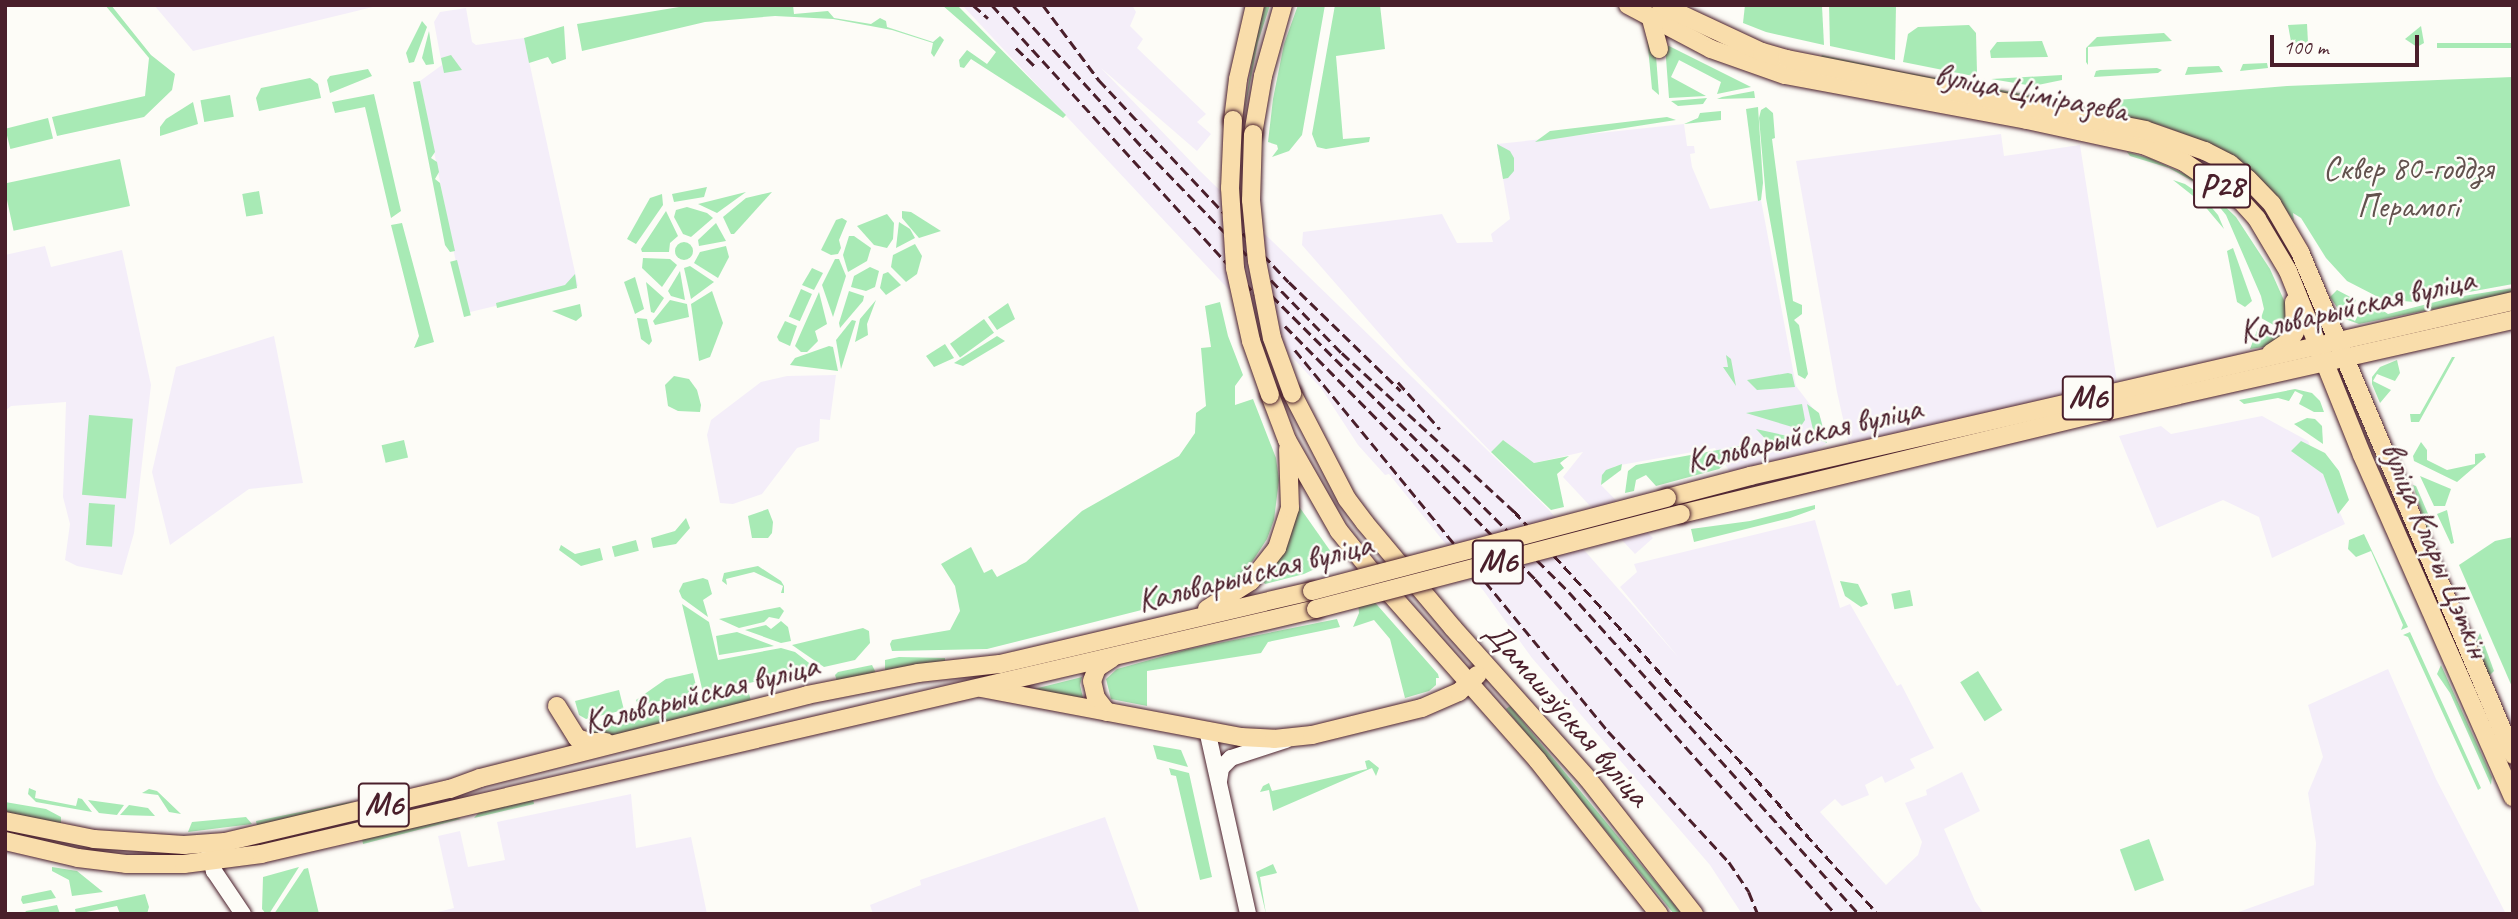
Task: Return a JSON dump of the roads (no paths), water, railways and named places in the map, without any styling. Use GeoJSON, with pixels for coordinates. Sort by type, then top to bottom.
{"type":"FeatureCollection","features":[{"type":"Feature","properties":{"kind":"main road","name":"Дамашэўская вуліца"},"geometry":{"type":"LineString","coordinates":[[1255,5],[1238,79],[1233,120],[1230,188],[1235,268],[1251,341],[1287,440],[1339,531],[1538,761],[1659,914]]}},
{"type":"Feature","properties":{"kind":"main road","name":"Дамашэўская вуліца"},"geometry":{"type":"LineString","coordinates":[[1283,5],[1259,89],[1252,134],[1251,200],[1257,261],[1272,338],[1292,393],[1347,499],[1387,552],[1588,779],[1694,914]]}},
{"type":"Feature","properties":{"kind":"main road","name":"вуліца Ціміразева"},"geometry":{"type":"LineString","coordinates":[[1628,5],[1656,12],[1750,47],[1786,67],[2143,145],[2183,162],[2241,201],[2258,219],[2288,271],[2325,362]]}},
{"type":"Feature","properties":{"kind":"main road","name":"вуліца Ціміразева"},"geometry":{"type":"LineString","coordinates":[[1656,12],[1683,36],[1736,60],[2041,110],[2145,130],[2188,144],[2230,164],[2272,204],[2307,268],[2342,348]]}},
{"type":"Feature","properties":{"kind":"main road"},"geometry":{"type":"LineString","coordinates":[[2014,117],[2041,110]]}},
{"type":"Feature","properties":{"kind":"main road","name":"Р28"},"geometry":{"type":"LineString","coordinates":[[2307,268],[2333,312],[2343,323],[2361,328],[2393,328]]}},
{"type":"Feature","properties":{"kind":"main road","name":"Р28"},"geometry":{"type":"LineString","coordinates":[[2257,360],[2278,350],[2295,332],[2296,307],[2288,271]]}},
{"type":"Feature","properties":{"kind":"main road","name":"Кальварыйская вуліца"},"geometry":{"type":"LineString","coordinates":[[5,841],[126,864],[209,853],[256,836],[437,792],[481,778],[711,719],[918,673],[1000,664],[1175,623],[1314,600],[2325,362],[2342,348],[2393,328],[2513,301]]}},
{"type":"Feature","properties":{"kind":"main road","name":"Кальварыйская вуліца"},"geometry":{"type":"LineString","coordinates":[[5,821],[94,839],[209,853],[261,854],[714,747],[1112,658],[1667,498],[2318,345],[2382,349],[2513,320]]}},
{"type":"Feature","properties":{"kind":"main road","name":"вуліца Клары Цэткін"},"geometry":{"type":"LineString","coordinates":[[2342,348],[2513,755]]}},
{"type":"Feature","properties":{"kind":"main road"},"geometry":{"type":"LineString","coordinates":[[2360,392],[2360,377],[2364,367],[2382,349]]}},
{"type":"Feature","properties":{"kind":"main road","name":"вуліца Клары Цэткін"},"geometry":{"type":"LineString","coordinates":[[2325,362],[2448,656],[2513,797]]}},
{"type":"Feature","properties":{"kind":"main road"},"geometry":{"type":"LineString","coordinates":[[1175,623],[1228,597],[1255,577],[1272,555],[1290,509],[1287,440]]}},
{"type":"Feature","properties":{"kind":"main road"},"geometry":{"type":"LineString","coordinates":[[1443,653],[1453,677],[1448,698]]}},
{"type":"Feature","properties":{"kind":"main road"},"geometry":{"type":"LineString","coordinates":[[1107,712],[1096,698],[1092,681],[1097,668],[1112,658]]}},
{"type":"Feature","properties":{"kind":"main road"},"geometry":{"type":"LineString","coordinates":[[1218,787],[1221,768],[1231,758],[1291,738],[1422,708],[1448,698],[1470,683],[1487,664]]}},
{"type":"Feature","properties":{"kind":"main road"},"geometry":{"type":"LineString","coordinates":[[860,685],[868,695],[872,711]]}},
{"type":"Feature","properties":{"kind":"main road"},"geometry":{"type":"LineString","coordinates":[[976,687],[1257,739],[1291,738]]}},
{"type":"Feature","properties":{"kind":"main road"},"geometry":{"type":"LineString","coordinates":[[557,706],[577,738],[589,742],[624,743]]}},
{"type":"Feature","properties":{"kind":"main road"},"geometry":{"type":"LineString","coordinates":[[711,719],[705,733],[714,747]]}},
{"type":"Feature","properties":{"kind":"main road"},"geometry":{"type":"LineString","coordinates":[[1206,730],[1248,914]]}},
{"type":"Feature","properties":{"kind":"main road"},"geometry":{"type":"LineString","coordinates":[[37,849],[40,829]]}},
{"type":"Feature","properties":{"kind":"main road"},"geometry":{"type":"LineString","coordinates":[[209,853],[243,914]]}},
{"type":"Feature","properties":{"kind":"railway"},"geometry":{"type":"LineString","coordinates":[[973,5],[988,18]]}},
{"type":"Feature","properties":{"kind":"railway"},"geometry":{"type":"LineString","coordinates":[[992,5],[1268,308]]}},
{"type":"Feature","properties":{"kind":"railway"},"geometry":{"type":"LineString","coordinates":[[1013,5],[1146,151],[1342,353],[1514,511],[1878,914]]}},
{"type":"Feature","properties":{"kind":"railway"},"geometry":{"type":"LineString","coordinates":[[1043,5],[1099,80],[1289,282],[1401,391]]}},
{"type":"Feature","properties":{"kind":"railway"},"geometry":{"type":"LineString","coordinates":[[1016,48],[1036,67]]}},
{"type":"Feature","properties":{"kind":"railway"},"geometry":{"type":"LineString","coordinates":[[1261,285],[1569,592],[1859,914]]}},
{"type":"Feature","properties":{"kind":"railway"},"geometry":{"type":"LineString","coordinates":[[1285,326],[1535,579],[1836,914]]}},
{"type":"Feature","properties":{"kind":"railway"},"geometry":{"type":"LineString","coordinates":[[1295,350],[1608,731],[1729,862],[1749,892],[1758,914]]}},
{"type":"Feature","properties":{"kind":"railway"},"geometry":{"type":"LineString","coordinates":[[1398,382],[1440,429]]}},
{"type":"Feature","properties":{"kind":"park label","name":"Сквер 80-годдзя Перамогі"},"geometry":{"type":"Point","coordinates":[2408,188]}}]}
